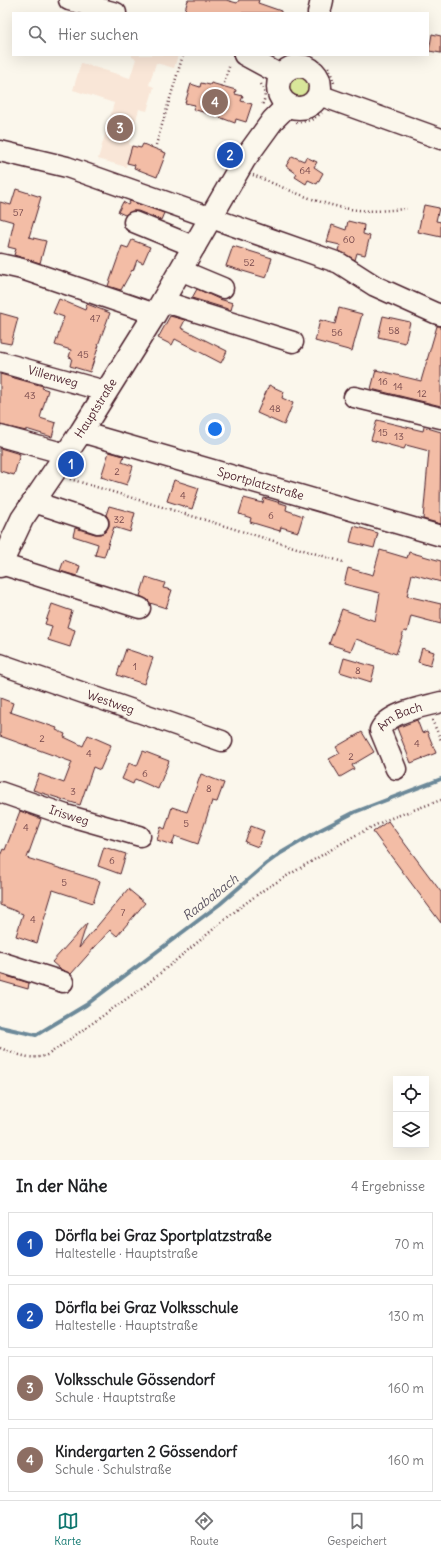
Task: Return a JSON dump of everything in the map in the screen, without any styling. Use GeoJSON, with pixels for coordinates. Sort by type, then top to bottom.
{"type":"FeatureCollection","features":[{"type":"Feature","properties":{"kind":"main road"},"geometry":{"type":"LineString","coordinates":[[319,12],[322,0]]}},
{"type":"Feature","properties":{"kind":"main road"},"geometry":{"type":"LineString","coordinates":[[309,62],[319,79],[321,88],[319,95],[313,104],[306,107],[296,108],[288,106],[280,97],[278,90],[278,82],[281,75],[292,67],[300,66],[309,62]]}},
{"type":"Feature","properties":{"kind":"main road","name":"Hauptstraße"},"geometry":{"type":"LineString","coordinates":[[0,565],[22,519],[81,432],[105,391],[159,307],[239,170],[273,120],[288,106]]}},
{"type":"Feature","properties":{"kind":"street"},"geometry":{"type":"LineString","coordinates":[[69,0],[112,12]]}},
{"type":"Feature","properties":{"kind":"street"},"geometry":{"type":"LineString","coordinates":[[237,57],[281,75]]}},
{"type":"Feature","properties":{"kind":"street"},"geometry":{"type":"LineString","coordinates":[[319,95],[441,139]]}},
{"type":"Feature","properties":{"kind":"street"},"geometry":{"type":"LineString","coordinates":[[0,151],[67,167],[339,263],[375,286],[435,313],[441,314]]}},
{"type":"Feature","properties":{"kind":"street"},"geometry":{"type":"LineString","coordinates":[[131,228],[188,258],[223,288]]}},
{"type":"Feature","properties":{"kind":"street"},"geometry":{"type":"LineString","coordinates":[[0,264],[293,342]]}},
{"type":"Feature","properties":{"kind":"street","name":"Villenweg"},"geometry":{"type":"LineString","coordinates":[[0,362],[105,391]]}},
{"type":"Feature","properties":{"kind":"street"},"geometry":{"type":"LineString","coordinates":[[354,396],[441,418]]}},
{"type":"Feature","properties":{"kind":"street","name":"Sportplatzstraße"},"geometry":{"type":"LineString","coordinates":[[81,432],[441,536]]}},
{"type":"Feature","properties":{"kind":"street"},"geometry":{"type":"LineString","coordinates":[[0,436],[66,454]]}},
{"type":"Feature","properties":{"kind":"street"},"geometry":{"type":"LineString","coordinates":[[34,502],[98,523]]}},
{"type":"Feature","properties":{"kind":"street"},"geometry":{"type":"LineString","coordinates":[[0,565],[140,608]]}},
{"type":"Feature","properties":{"kind":"street","name":"Westweg"},"geometry":{"type":"LineString","coordinates":[[0,664],[222,741]]}},
{"type":"Feature","properties":{"kind":"street","name":"Am Bach"},"geometry":{"type":"LineString","coordinates":[[396,769],[380,730],[383,723],[399,714],[434,704]]}},
{"type":"Feature","properties":{"kind":"street","name":"Irisweg"},"geometry":{"type":"LineString","coordinates":[[0,792],[66,815],[140,836]]}},
{"type":"Feature","properties":{"kind":"street"},"geometry":{"type":"LineString","coordinates":[[0,962],[63,982]]}},
{"type":"Feature","properties":{"kind":"path"},"geometry":{"type":"LineString","coordinates":[[156,145],[183,56]]}},
{"type":"Feature","properties":{"kind":"path"},"geometry":{"type":"LineString","coordinates":[[224,82],[237,57]]}},
{"type":"Feature","properties":{"kind":"path"},"geometry":{"type":"LineString","coordinates":[[239,170],[282,188],[347,209],[382,211],[407,209]]}},
{"type":"Feature","properties":{"kind":"path"},"geometry":{"type":"LineString","coordinates":[[52,474],[343,562]]}},
{"type":"Feature","properties":{"kind":"path"},"geometry":{"type":"LineString","coordinates":[[434,704],[441,740]]}},
{"type":"Feature","properties":{"kind":"path"},"geometry":{"type":"LineString","coordinates":[[0,1048],[12,1053],[37,1058],[49,1054],[146,985],[239,908],[265,889],[354,836],[386,820],[441,800]]}},
{"type":"Feature","properties":{"kind":"shaded area"},"geometry":{"type":"Polygon","coordinates":[[[178,56],[174,68],[156,63],[149,85],[154,87],[147,111],[139,109],[129,144],[132,146],[126,167],[98,159],[114,103],[73,90],[81,63],[130,78],[136,59],[132,57],[178,56]]]}},
{"type":"Feature","properties":{"kind":"green space"},"geometry":{"type":"Polygon","coordinates":[[[299,75],[308,78],[311,87],[308,96],[299,99],[290,96],[287,87],[290,78],[299,75]]]}},
{"type":"Feature","properties":{"kind":"building"},"geometry":{"type":"Polygon","coordinates":[[[188,0],[226,0],[237,3],[239,0],[259,0],[258,3],[281,11],[281,12],[184,12],[188,0]]]}},
{"type":"Feature","properties":{"kind":"building"},"geometry":{"type":"Polygon","coordinates":[[[432,34],[441,36],[441,53],[429,51],[432,34]]]}},
{"type":"Feature","properties":{"kind":"building"},"geometry":{"type":"Polygon","coordinates":[[[201,83],[210,85],[211,83],[236,90],[235,94],[243,96],[241,101],[252,104],[246,122],[236,119],[235,123],[193,109],[195,105],[185,103],[191,84],[200,87],[201,83]]]}},
{"type":"Feature","properties":{"kind":"building"},"geometry":{"type":"Polygon","coordinates":[[[143,144],[166,153],[157,177],[134,168],[135,165],[127,163],[132,146],[141,148],[143,144]]]}},
{"type":"Feature","properties":{"kind":"building"},"geometry":{"type":"Polygon","coordinates":[[[292,156],[304,161],[306,157],[317,162],[314,167],[323,173],[317,184],[308,180],[306,184],[295,177],[297,174],[286,166],[292,156]]]}},
{"type":"Feature","properties":{"kind":"building"},"geometry":{"type":"Polygon","coordinates":[[[16,189],[41,197],[29,237],[46,241],[40,263],[14,255],[16,249],[8,247],[14,222],[0,218],[0,202],[11,205],[16,189]]]}},
{"type":"Feature","properties":{"kind":"building"},"geometry":{"type":"Polygon","coordinates":[[[130,201],[164,213],[161,220],[138,211],[132,211],[125,215],[118,212],[123,202],[128,205],[130,201]]]}},
{"type":"Feature","properties":{"kind":"building"},"geometry":{"type":"Polygon","coordinates":[[[424,205],[439,208],[436,221],[441,222],[441,237],[418,232],[424,205]]]}},
{"type":"Feature","properties":{"kind":"building"},"geometry":{"type":"Polygon","coordinates":[[[348,221],[364,225],[363,234],[370,236],[365,255],[357,253],[355,260],[338,250],[340,245],[327,242],[332,225],[346,230],[348,221]]]}},
{"type":"Feature","properties":{"kind":"building"},"geometry":{"type":"Polygon","coordinates":[[[132,240],[150,247],[143,263],[137,260],[133,271],[132,270],[121,290],[108,286],[122,246],[128,248],[132,240]]]}},
{"type":"Feature","properties":{"kind":"building"},"geometry":{"type":"Polygon","coordinates":[[[233,246],[272,258],[266,278],[226,266],[233,246]]]}},
{"type":"Feature","properties":{"kind":"building"},"geometry":{"type":"Polygon","coordinates":[[[197,289],[219,299],[233,303],[231,310],[192,298],[197,289]]]}},
{"type":"Feature","properties":{"kind":"building"},"geometry":{"type":"Polygon","coordinates":[[[59,299],[85,310],[87,304],[110,313],[90,372],[70,366],[72,358],[69,357],[71,350],[55,345],[64,317],[53,313],[59,299]]]}},
{"type":"Feature","properties":{"kind":"building"},"geometry":{"type":"Polygon","coordinates":[[[339,308],[362,314],[352,351],[315,341],[320,320],[335,324],[339,308]]]}},
{"type":"Feature","properties":{"kind":"building"},"geometry":{"type":"Polygon","coordinates":[[[0,313],[18,318],[11,344],[0,342],[0,313]]]}},
{"type":"Feature","properties":{"kind":"building"},"geometry":{"type":"Polygon","coordinates":[[[170,316],[185,320],[181,328],[227,351],[221,363],[175,339],[172,345],[158,338],[170,316]]]}},
{"type":"Feature","properties":{"kind":"building"},"geometry":{"type":"Polygon","coordinates":[[[383,316],[410,322],[405,343],[378,337],[383,316]]]}},
{"type":"Feature","properties":{"kind":"building"},"geometry":{"type":"Polygon","coordinates":[[[437,326],[441,326],[441,406],[371,389],[376,370],[421,381],[437,326]]]}},
{"type":"Feature","properties":{"kind":"building"},"geometry":{"type":"Polygon","coordinates":[[[0,374],[43,386],[42,388],[48,390],[40,418],[56,423],[52,437],[26,429],[26,431],[0,425],[0,374]]]}},
{"type":"Feature","properties":{"kind":"building"},"geometry":{"type":"Polygon","coordinates":[[[269,385],[284,392],[282,398],[293,403],[284,425],[257,413],[269,385]]]}},
{"type":"Feature","properties":{"kind":"building"},"geometry":{"type":"Polygon","coordinates":[[[377,420],[423,431],[424,427],[441,432],[441,524],[423,519],[429,451],[406,445],[404,449],[371,440],[377,420]]]}},
{"type":"Feature","properties":{"kind":"building"},"geometry":{"type":"Polygon","coordinates":[[[0,448],[20,454],[14,475],[0,471],[0,448]]]}},
{"type":"Feature","properties":{"kind":"building"},"geometry":{"type":"Polygon","coordinates":[[[109,452],[124,456],[122,462],[133,466],[127,485],[101,477],[109,452]]]}},
{"type":"Feature","properties":{"kind":"building"},"geometry":{"type":"Polygon","coordinates":[[[174,480],[199,488],[192,509],[167,501],[174,480]]]}},
{"type":"Feature","properties":{"kind":"building"},"geometry":{"type":"Polygon","coordinates":[[[244,498],[263,503],[264,498],[287,505],[286,510],[303,516],[298,532],[281,527],[280,531],[250,522],[251,518],[239,514],[244,498]]]}},
{"type":"Feature","properties":{"kind":"building"},"geometry":{"type":"Polygon","coordinates":[[[109,506],[135,513],[130,532],[114,527],[104,557],[95,555],[98,544],[73,536],[75,528],[95,534],[105,532],[109,526],[109,520],[106,515],[109,506]]]}},
{"type":"Feature","properties":{"kind":"building"},"geometry":{"type":"Polygon","coordinates":[[[354,526],[378,533],[374,548],[350,542],[354,526]]]}},
{"type":"Feature","properties":{"kind":"building"},"geometry":{"type":"Polygon","coordinates":[[[380,550],[407,558],[409,552],[441,561],[441,582],[412,574],[407,596],[441,604],[441,624],[411,616],[407,632],[404,631],[396,654],[356,639],[351,651],[329,644],[342,609],[375,621],[380,593],[344,584],[348,568],[373,575],[380,550]]]}},
{"type":"Feature","properties":{"kind":"building"},"geometry":{"type":"Polygon","coordinates":[[[64,560],[80,566],[77,576],[60,571],[64,560]]]}},
{"type":"Feature","properties":{"kind":"building"},"geometry":{"type":"Polygon","coordinates":[[[146,577],[165,583],[163,588],[172,590],[166,608],[150,603],[148,600],[140,596],[146,577]]]}},
{"type":"Feature","properties":{"kind":"building"},"geometry":{"type":"Polygon","coordinates":[[[52,604],[72,611],[67,627],[75,630],[70,647],[48,640],[52,626],[45,624],[52,604]]]}},
{"type":"Feature","properties":{"kind":"building"},"geometry":{"type":"Polygon","coordinates":[[[422,648],[434,652],[430,666],[418,662],[422,648]]]}},
{"type":"Feature","properties":{"kind":"building"},"geometry":{"type":"Polygon","coordinates":[[[126,649],[153,658],[144,684],[117,675],[126,649]]]}},
{"type":"Feature","properties":{"kind":"building"},"geometry":{"type":"Polygon","coordinates":[[[344,658],[375,667],[371,682],[340,672],[344,658]]]}},
{"type":"Feature","properties":{"kind":"building"},"geometry":{"type":"Polygon","coordinates":[[[0,698],[13,703],[10,712],[57,728],[56,730],[65,734],[64,737],[83,746],[88,735],[111,745],[100,770],[93,767],[80,805],[33,790],[39,774],[64,783],[72,762],[0,736],[0,698]]]}},
{"type":"Feature","properties":{"kind":"building"},"geometry":{"type":"Polygon","coordinates":[[[417,720],[422,733],[427,731],[436,753],[411,763],[397,728],[417,720]]]}},
{"type":"Feature","properties":{"kind":"building"},"geometry":{"type":"Polygon","coordinates":[[[362,732],[374,752],[352,765],[354,769],[340,777],[329,759],[340,753],[336,747],[362,732]]]}},
{"type":"Feature","properties":{"kind":"building"},"geometry":{"type":"Polygon","coordinates":[[[143,751],[169,761],[158,789],[135,779],[133,784],[122,779],[129,763],[137,766],[143,751]]]}},
{"type":"Feature","properties":{"kind":"building"},"geometry":{"type":"Polygon","coordinates":[[[201,774],[224,783],[217,802],[212,801],[198,844],[175,836],[172,845],[157,840],[161,827],[165,829],[172,807],[187,812],[201,774]]]}},
{"type":"Feature","properties":{"kind":"building"},"geometry":{"type":"Polygon","coordinates":[[[20,811],[41,819],[27,858],[100,881],[93,903],[53,890],[37,943],[16,936],[23,914],[0,905],[0,856],[3,849],[5,850],[20,811]]]}},
{"type":"Feature","properties":{"kind":"building"},"geometry":{"type":"Polygon","coordinates":[[[388,821],[441,892],[441,923],[373,832],[388,821]]]}},
{"type":"Feature","properties":{"kind":"building"},"geometry":{"type":"Polygon","coordinates":[[[251,826],[264,831],[258,847],[245,842],[251,826]]]}},
{"type":"Feature","properties":{"kind":"building"},"geometry":{"type":"Polygon","coordinates":[[[104,847],[126,854],[120,874],[98,866],[104,847]]]}},
{"type":"Feature","properties":{"kind":"building"},"geometry":{"type":"Polygon","coordinates":[[[128,889],[145,903],[117,936],[110,930],[71,974],[60,969],[52,962],[87,923],[79,948],[128,889]]]}},
{"type":"Feature","properties":{"kind":"building"},"geometry":{"type":"Polygon","coordinates":[[[0,974],[29,983],[28,989],[0,981],[0,974]]]}},
{"type":"Feature","properties":{"kind":"waterway","name":"Raababach"},"geometry":{"type":"LineString","coordinates":[[0,1027],[36,1035],[86,1005],[220,904],[281,853],[320,830],[355,812],[441,779]]}},
{"type":"Feature","properties":{"kind":"place","name":"Kindergarten 2 Gössendorf"},"geometry":{"type":"Point","coordinates":[215,102]}},
{"type":"Feature","properties":{"kind":"place","name":"Volksschule Gössendorf"},"geometry":{"type":"Point","coordinates":[120,128]}},
{"type":"Feature","properties":{"kind":"place","name":"Dörfla bei Graz Volksschule"},"geometry":{"type":"Point","coordinates":[230,155]}},
{"type":"Feature","properties":{"kind":"place","name":"Dörfla bei Graz Sportplatzstraße"},"geometry":{"type":"Point","coordinates":[71,464]}}]}
